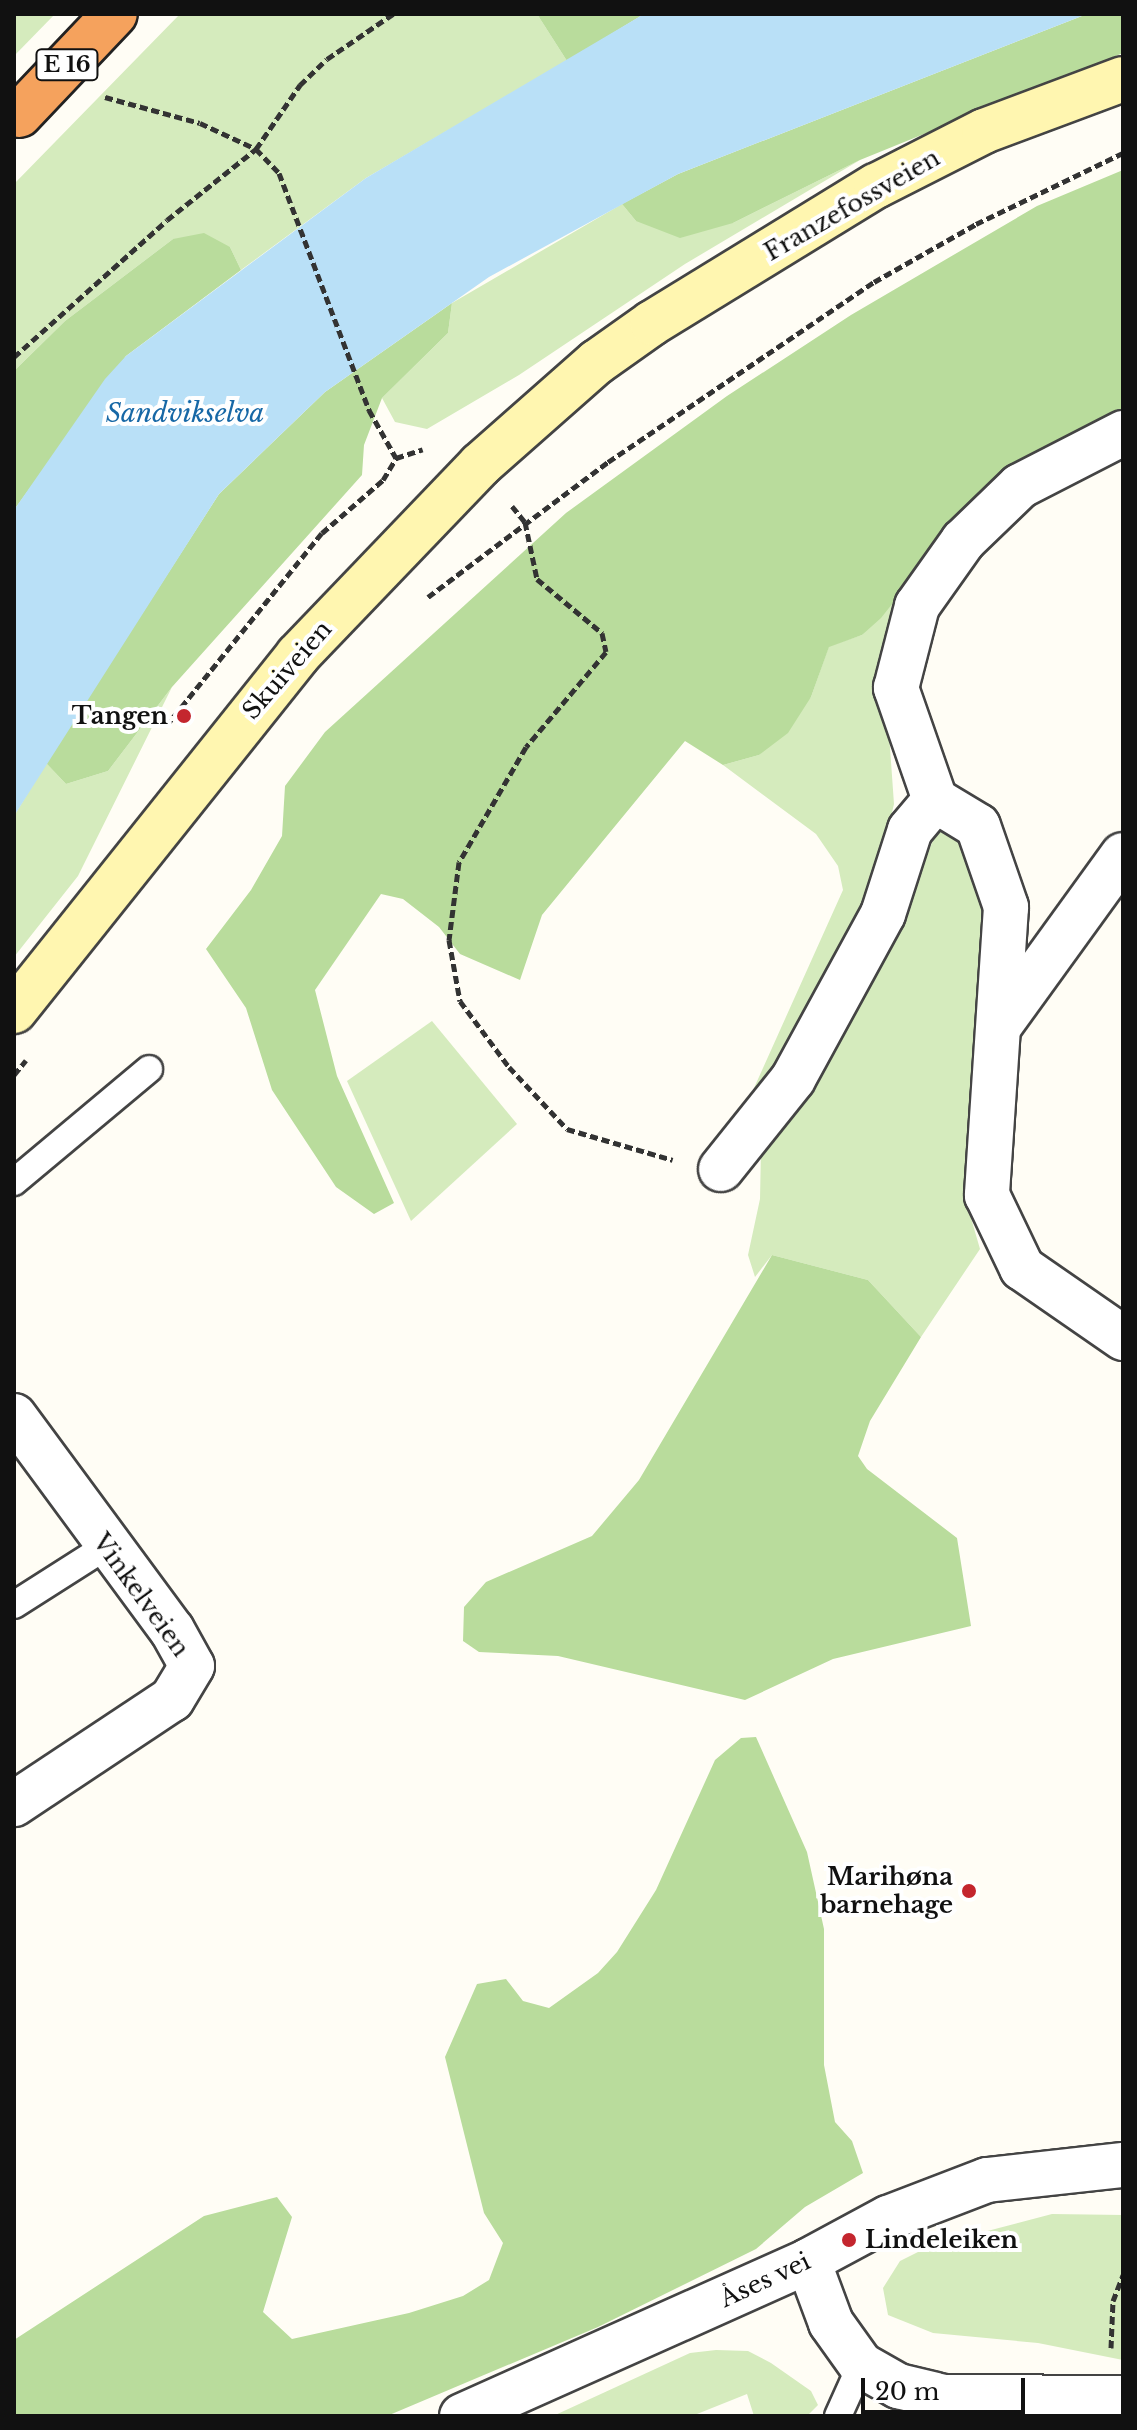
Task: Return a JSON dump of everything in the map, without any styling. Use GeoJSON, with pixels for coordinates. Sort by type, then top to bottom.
{"type":"FeatureCollection","features":[{"type":"Feature","properties":{"kind":"highway","name":"E 16"},"geometry":{"type":"LineString","coordinates":[[19,115],[115,14]]}},
{"type":"Feature","properties":{"kind":"main road","name":"Franzefossveien"},"geometry":{"type":"LineString","coordinates":[[597,362],[652,323],[876,186],[984,131],[1123,79]]}},
{"type":"Feature","properties":{"kind":"main road","name":"Skuiveien"},"geometry":{"type":"LineString","coordinates":[[14,1011],[298,655],[480,465],[597,362]]}},
{"type":"Feature","properties":{"kind":"street"},"geometry":{"type":"LineString","coordinates":[[1123,433],[1020,486],[963,541],[917,606],[896,688],[935,800],[978,826],[1006,907],[1002,1022],[992,1083],[987,1195],[1022,1268],[1123,1338]]}},
{"type":"Feature","properties":{"kind":"street"},"geometry":{"type":"LineString","coordinates":[[721,1169],[793,1079],[883,914],[910,830],[935,800]]}},
{"type":"Feature","properties":{"kind":"street"},"geometry":{"type":"LineString","coordinates":[[1002,1022],[1123,855]]}},
{"type":"Feature","properties":{"kind":"street","name":"Vinkelveien"},"geometry":{"type":"LineString","coordinates":[[14,1416],[105,1547],[172,1630],[192,1666],[172,1699],[14,1804]]}},
{"type":"Feature","properties":{"kind":"street","name":"Åses vei"},"geometry":{"type":"LineString","coordinates":[[462,2416],[808,2261],[888,2218],[987,2180],[1123,2165]]}},
{"type":"Feature","properties":{"kind":"street"},"geometry":{"type":"LineString","coordinates":[[808,2261],[831,2323],[861,2365],[898,2386],[944,2397],[1116,2398]]}},
{"type":"Feature","properties":{"kind":"lane"},"geometry":{"type":"LineString","coordinates":[[14,1182],[149,1069]]}},
{"type":"Feature","properties":{"kind":"lane"},"geometry":{"type":"LineString","coordinates":[[14,1605],[105,1547]]}},
{"type":"Feature","properties":{"kind":"lane"},"geometry":{"type":"LineString","coordinates":[[838,2416],[861,2365]]}},
{"type":"Feature","properties":{"kind":"path"},"geometry":{"type":"LineString","coordinates":[[14,357],[167,220],[256,149],[300,85],[327,59],[393,14]]}},
{"type":"Feature","properties":{"kind":"path"},"geometry":{"type":"LineString","coordinates":[[98,95],[200,123],[256,149],[279,173],[369,410],[396,458],[383,480],[322,533],[166,726]]}},
{"type":"Feature","properties":{"kind":"path"},"geometry":{"type":"LineString","coordinates":[[721,1169],[658,1158],[567,1129],[509,1067],[460,1001],[449,940],[459,862],[526,747],[606,652],[602,633],[537,579],[525,522],[874,282],[976,224],[1123,153]]}},
{"type":"Feature","properties":{"kind":"path"},"geometry":{"type":"LineString","coordinates":[[1116,2398],[1113,2301],[1123,2275]]}},
{"type":"Feature","properties":{"kind":"green space"},"geometry":{"type":"Polygon","coordinates":[[[14,14],[55,14],[14,56],[14,14]]]}},
{"type":"Feature","properties":{"kind":"green space"},"geometry":{"type":"Polygon","coordinates":[[[180,14],[537,14],[567,61],[366,178],[241,270],[230,247],[173,239],[65,321],[14,371],[14,184],[180,14]]]}},
{"type":"Feature","properties":{"kind":"green space"},"geometry":{"type":"Polygon","coordinates":[[[537,14],[644,14],[567,61],[537,14]]]}},
{"type":"Feature","properties":{"kind":"green space"},"geometry":{"type":"Polygon","coordinates":[[[1087,14],[1123,14],[1123,53],[860,160],[733,223],[680,238],[636,221],[622,204],[678,174],[1087,14]]]}},
{"type":"Feature","properties":{"kind":"green space"},"geometry":{"type":"Polygon","coordinates":[[[860,160],[685,264],[519,375],[427,429],[395,422],[382,398],[448,333],[452,303],[622,204],[636,221],[733,223],[860,160]]]}},
{"type":"Feature","properties":{"kind":"green space"},"geometry":{"type":"Polygon","coordinates":[[[1123,170],[1123,417],[958,521],[881,618],[862,635],[829,647],[811,697],[788,733],[759,755],[723,765],[685,741],[542,915],[520,980],[460,954],[439,927],[403,899],[381,894],[315,990],[337,1076],[394,1203],[374,1214],[336,1187],[272,1090],[246,1008],[206,949],[251,890],[282,836],[285,786],[325,732],[566,513],[727,396],[851,315],[1037,206],[1123,170]]]}},
{"type":"Feature","properties":{"kind":"green space"},"geometry":{"type":"Polygon","coordinates":[[[204,233],[230,247],[241,270],[126,356],[14,510],[14,371],[65,321],[173,239],[204,233]]]}},
{"type":"Feature","properties":{"kind":"green space"},"geometry":{"type":"Polygon","coordinates":[[[452,303],[448,333],[382,398],[364,445],[362,475],[172,687],[108,771],[66,784],[46,763],[219,494],[325,392],[452,303]]]}},
{"type":"Feature","properties":{"kind":"green space"},"geometry":{"type":"Polygon","coordinates":[[[958,521],[886,691],[894,804],[873,893],[769,1082],[754,1088],[843,890],[838,866],[816,834],[723,765],[759,755],[811,697],[829,646],[862,635],[958,521]]]}},
{"type":"Feature","properties":{"kind":"green space"},"geometry":{"type":"Polygon","coordinates":[[[172,687],[78,876],[14,957],[14,816],[46,763],[66,784],[108,771],[172,687]]]}},
{"type":"Feature","properties":{"kind":"green space"},"geometry":{"type":"Polygon","coordinates":[[[937,832],[957,833],[987,905],[970,1144],[971,1218],[980,1249],[921,1337],[868,1280],[772,1255],[755,1277],[748,1255],[760,1199],[761,1148],[852,1017],[937,832]]]}},
{"type":"Feature","properties":{"kind":"green space"},"geometry":{"type":"Polygon","coordinates":[[[432,1021],[517,1124],[411,1221],[347,1081],[432,1021]]]}},
{"type":"Feature","properties":{"kind":"green space"},"geometry":{"type":"Polygon","coordinates":[[[772,1255],[868,1280],[921,1337],[870,1421],[858,1456],[867,1469],[957,1538],[971,1626],[833,1659],[745,1700],[558,1656],[479,1652],[463,1641],[464,1607],[486,1582],[592,1536],[639,1480],[772,1255]]]}},
{"type":"Feature","properties":{"kind":"green space"},"geometry":{"type":"Polygon","coordinates":[[[756,1737],[807,1852],[824,1929],[824,2065],[835,2122],[852,2141],[863,2173],[805,2207],[756,2249],[598,2327],[387,2416],[14,2416],[14,2340],[204,2216],[277,2197],[292,2217],[263,2312],[292,2339],[409,2313],[463,2296],[489,2280],[503,2243],[484,2213],[445,2057],[477,1984],[506,1979],[523,2001],[549,2008],[598,1973],[617,1952],[656,1890],[715,1760],[741,1738],[756,1737]]]}},
{"type":"Feature","properties":{"kind":"green space"},"geometry":{"type":"Polygon","coordinates":[[[1052,2214],[1123,2215],[1123,2360],[1038,2343],[933,2333],[888,2315],[883,2288],[900,2261],[930,2246],[1052,2214]]]}},
{"type":"Feature","properties":{"kind":"green space"},"geometry":{"type":"Polygon","coordinates":[[[748,2351],[771,2363],[811,2391],[818,2405],[807,2416],[754,2416],[747,2394],[692,2416],[553,2416],[690,2353],[748,2351]]]}},
{"type":"Feature","properties":{"kind":"water","name":"Sandvikselva"},"geometry":{"type":"Polygon","coordinates":[[[644,14],[1087,14],[678,174],[489,277],[325,392],[219,494],[14,816],[14,510],[105,379],[126,356],[366,178],[644,14]]]}},
{"type":"Feature","properties":{"kind":"place","name":"Tangen"},"geometry":{"type":"Point","coordinates":[184,716]}},
{"type":"Feature","properties":{"kind":"place","name":"Marihøna barnehage"},"geometry":{"type":"Point","coordinates":[969,1891]}},
{"type":"Feature","properties":{"kind":"place","name":"Lindeleiken"},"geometry":{"type":"Point","coordinates":[849,2240]}}]}
